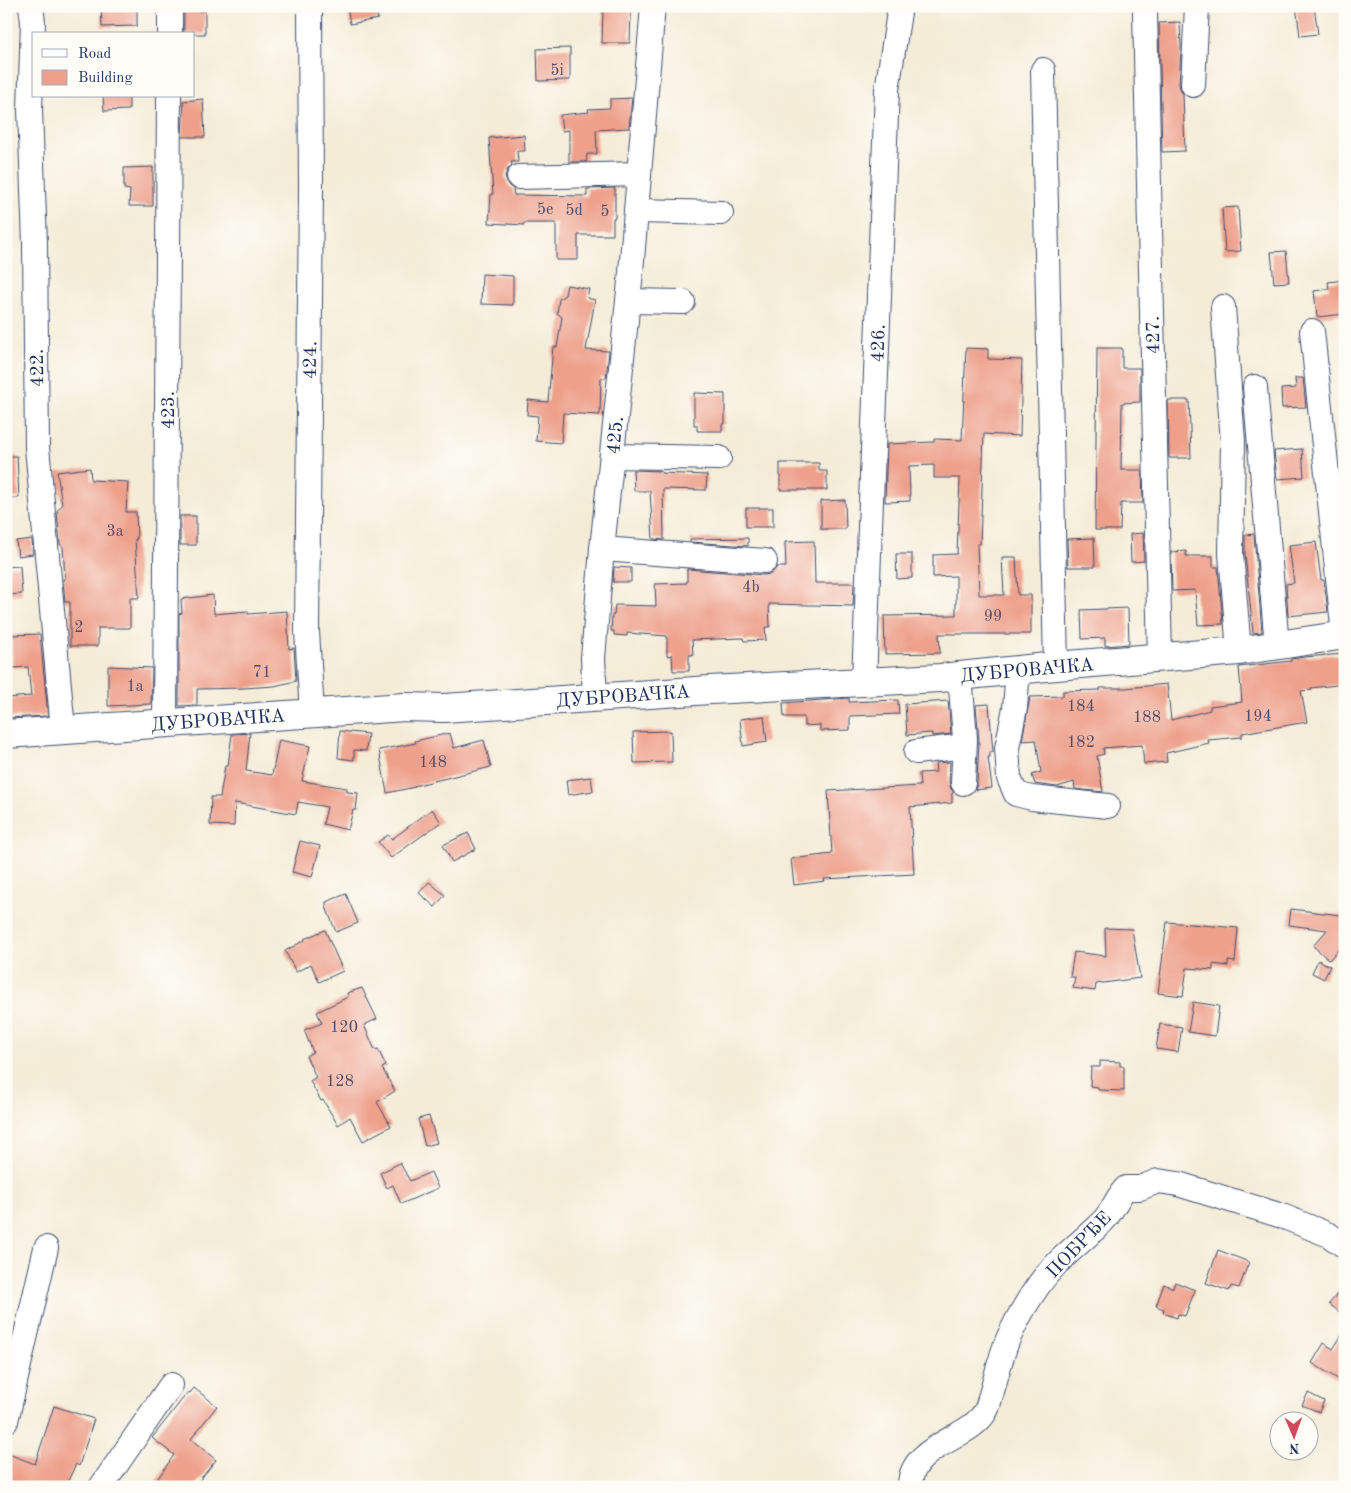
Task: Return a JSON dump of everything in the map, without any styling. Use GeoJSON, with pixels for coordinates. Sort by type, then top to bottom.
{"type":"FeatureCollection","features":[{"type":"Feature","properties":{"kind":"main road","name":"ДУБРОВАЧКА"},"geometry":{"type":"LineString","coordinates":[[6,734],[405,707],[444,708],[960,675],[1239,651],[1344,635]]}},
{"type":"Feature","properties":{"kind":"street","name":"422."},"geometry":{"type":"LineString","coordinates":[[31,6],[33,32]]}},
{"type":"Feature","properties":{"kind":"street"},"geometry":{"type":"LineString","coordinates":[[170,6],[170,32]]}},
{"type":"Feature","properties":{"kind":"street","name":"424."},"geometry":{"type":"LineString","coordinates":[[310,6],[311,189],[306,631],[312,714]]}},
{"type":"Feature","properties":{"kind":"street","name":"425."},"geometry":{"type":"LineString","coordinates":[[594,697],[593,658],[602,548],[628,301],[653,6]]}},
{"type":"Feature","properties":{"kind":"street","name":"426."},"geometry":{"type":"LineString","coordinates":[[864,682],[887,90],[900,6]]}},
{"type":"Feature","properties":{"kind":"street"},"geometry":{"type":"LineString","coordinates":[[1194,85],[1197,6]]}},
{"type":"Feature","properties":{"kind":"street","name":"427."},"geometry":{"type":"LineString","coordinates":[[1145,12],[1160,658]]}},
{"type":"Feature","properties":{"kind":"street","name":"422."},"geometry":{"type":"LineString","coordinates":[[32,51],[30,110],[35,244],[37,447],[63,730]]}},
{"type":"Feature","properties":{"kind":"street"},"geometry":{"type":"LineString","coordinates":[[1043,70],[1056,666]]}},
{"type":"Feature","properties":{"kind":"street","name":"423."},"geometry":{"type":"LineString","coordinates":[[165,723],[169,98]]}},
{"type":"Feature","properties":{"kind":"street"},"geometry":{"type":"LineString","coordinates":[[519,177],[639,174]]}},
{"type":"Feature","properties":{"kind":"street"},"geometry":{"type":"LineString","coordinates":[[636,211],[721,213]]}},
{"type":"Feature","properties":{"kind":"street"},"geometry":{"type":"LineString","coordinates":[[628,301],[682,302]]}},
{"type":"Feature","properties":{"kind":"street"},"geometry":{"type":"LineString","coordinates":[[1223,306],[1232,442],[1231,554],[1239,651]]}},
{"type":"Feature","properties":{"kind":"street","name":"ДУБРОВАЧКА"},"geometry":{"type":"LineString","coordinates":[[1312,331],[1344,635]]}},
{"type":"Feature","properties":{"kind":"street"},"geometry":{"type":"LineString","coordinates":[[1255,387],[1277,646]]}},
{"type":"Feature","properties":{"kind":"street"},"geometry":{"type":"LineString","coordinates":[[612,456],[719,458]]}},
{"type":"Feature","properties":{"kind":"street"},"geometry":{"type":"LineString","coordinates":[[602,548],[765,561]]}},
{"type":"Feature","properties":{"kind":"street"},"geometry":{"type":"LineString","coordinates":[[1018,669],[1015,708],[1006,748],[1009,778],[1016,794],[1040,799],[1108,806]]}},
{"type":"Feature","properties":{"kind":"street"},"geometry":{"type":"LineString","coordinates":[[960,675],[964,746],[963,783]]}},
{"type":"Feature","properties":{"kind":"street"},"geometry":{"type":"LineString","coordinates":[[916,752],[964,746]]}},
{"type":"Feature","properties":{"kind":"street","name":"ПОБРЂЕ"},"geometry":{"type":"LineString","coordinates":[[910,1487],[917,1464],[928,1452],[974,1424],[985,1413],[1007,1342],[1038,1285],[1104,1221],[1115,1207],[1119,1195],[1126,1188],[1140,1188],[1158,1181],[1178,1184],[1282,1216],[1329,1235],[1345,1246]]}},
{"type":"Feature","properties":{"kind":"street"},"geometry":{"type":"LineString","coordinates":[[6,1421],[46,1248]]}},
{"type":"Feature","properties":{"kind":"street"},"geometry":{"type":"LineString","coordinates":[[101,1487],[171,1385]]}},
{"type":"Feature","properties":{"kind":"building"},"geometry":{"type":"Polygon","coordinates":[[[101,6],[137,6],[137,26],[102,27],[101,6]]]}},
{"type":"Feature","properties":{"kind":"building"},"geometry":{"type":"Polygon","coordinates":[[[347,6],[376,6],[378,19],[350,24],[347,6]]]}},
{"type":"Feature","properties":{"kind":"building"},"geometry":{"type":"Polygon","coordinates":[[[1296,6],[1314,6],[1318,34],[1300,36],[1296,6]]]}},
{"type":"Feature","properties":{"kind":"building"},"geometry":{"type":"Polygon","coordinates":[[[603,8],[631,8],[630,43],[602,43],[603,8]]]}},
{"type":"Feature","properties":{"kind":"building"},"geometry":{"type":"Polygon","coordinates":[[[184,11],[205,11],[205,34],[184,32],[184,11]]]}},
{"type":"Feature","properties":{"kind":"building"},"geometry":{"type":"Polygon","coordinates":[[[1180,22],[1179,84],[1183,94],[1185,151],[1162,152],[1159,23],[1180,22]]]}},
{"type":"Feature","properties":{"kind":"building"},"geometry":{"type":"Polygon","coordinates":[[[570,48],[570,80],[538,81],[537,49],[570,48]]]}},
{"type":"Feature","properties":{"kind":"building"},"geometry":{"type":"Polygon","coordinates":[[[103,98],[129,98],[129,110],[104,111],[103,98]]]}},
{"type":"Feature","properties":{"kind":"building"},"geometry":{"type":"Polygon","coordinates":[[[632,98],[629,128],[596,130],[597,154],[587,154],[586,162],[569,162],[569,130],[562,131],[560,115],[589,112],[588,109],[610,108],[610,99],[632,98]]]}},
{"type":"Feature","properties":{"kind":"building"},"geometry":{"type":"Polygon","coordinates":[[[203,99],[205,137],[182,137],[183,101],[203,99]]]}},
{"type":"Feature","properties":{"kind":"building"},"geometry":{"type":"Polygon","coordinates":[[[524,135],[525,151],[517,151],[518,162],[511,162],[512,165],[507,170],[505,177],[508,185],[513,189],[514,195],[587,196],[587,189],[615,188],[613,235],[578,235],[578,260],[556,260],[556,223],[524,223],[524,225],[489,223],[491,194],[493,194],[489,138],[524,135]]]}},
{"type":"Feature","properties":{"kind":"building"},"geometry":{"type":"Polygon","coordinates":[[[153,167],[153,206],[129,206],[130,190],[124,189],[124,168],[153,167]]]}},
{"type":"Feature","properties":{"kind":"building"},"geometry":{"type":"Polygon","coordinates":[[[1238,207],[1241,251],[1225,252],[1222,208],[1238,207]]]}},
{"type":"Feature","properties":{"kind":"building"},"geometry":{"type":"Polygon","coordinates":[[[1286,251],[1289,282],[1274,283],[1271,252],[1286,251]]]}},
{"type":"Feature","properties":{"kind":"building"},"geometry":{"type":"Polygon","coordinates":[[[482,274],[513,276],[513,305],[481,304],[482,274]]]}},
{"type":"Feature","properties":{"kind":"building"},"geometry":{"type":"Polygon","coordinates":[[[1345,280],[1345,314],[1317,317],[1314,291],[1329,289],[1328,282],[1345,280]]]}},
{"type":"Feature","properties":{"kind":"building"},"geometry":{"type":"Polygon","coordinates":[[[567,285],[589,289],[587,298],[595,300],[586,350],[609,351],[606,378],[601,378],[600,415],[563,413],[561,443],[536,441],[538,416],[527,415],[528,400],[548,402],[553,347],[557,347],[562,317],[557,313],[559,299],[565,295],[567,285]]]}},
{"type":"Feature","properties":{"kind":"building"},"geometry":{"type":"Polygon","coordinates":[[[966,348],[988,349],[988,359],[1022,360],[1020,436],[984,434],[980,544],[977,544],[979,595],[1004,595],[1002,557],[1016,557],[1018,595],[1031,595],[1031,634],[939,634],[940,653],[885,654],[884,616],[956,615],[956,576],[933,577],[933,555],[957,554],[960,478],[934,478],[934,465],[909,466],[910,501],[885,502],[887,444],[934,442],[934,439],[962,440],[966,348]]]}},
{"type":"Feature","properties":{"kind":"building"},"geometry":{"type":"Polygon","coordinates":[[[1097,348],[1122,348],[1122,368],[1140,368],[1140,402],[1122,403],[1121,470],[1142,470],[1143,503],[1121,503],[1120,530],[1095,530],[1097,348]]]}},
{"type":"Feature","properties":{"kind":"building"},"geometry":{"type":"Polygon","coordinates":[[[1295,378],[1303,378],[1306,407],[1282,408],[1281,389],[1296,388],[1295,378]]]}},
{"type":"Feature","properties":{"kind":"building"},"geometry":{"type":"Polygon","coordinates":[[[694,393],[725,394],[725,424],[722,424],[722,431],[697,431],[697,425],[694,425],[694,393]]]}},
{"type":"Feature","properties":{"kind":"building"},"geometry":{"type":"Polygon","coordinates":[[[1168,400],[1189,400],[1191,458],[1169,458],[1168,400]]]}},
{"type":"Feature","properties":{"kind":"building"},"geometry":{"type":"Polygon","coordinates":[[[1302,449],[1304,477],[1277,479],[1274,451],[1302,449]]]}},
{"type":"Feature","properties":{"kind":"building"},"geometry":{"type":"Polygon","coordinates":[[[6,456],[17,456],[19,498],[6,498],[6,456]]]}},
{"type":"Feature","properties":{"kind":"building"},"geometry":{"type":"Polygon","coordinates":[[[780,463],[819,463],[819,471],[827,471],[827,490],[780,490],[780,463]]]}},
{"type":"Feature","properties":{"kind":"building"},"geometry":{"type":"Polygon","coordinates":[[[90,468],[91,480],[128,482],[126,512],[136,512],[137,539],[135,539],[139,598],[130,598],[130,628],[98,628],[98,646],[70,646],[70,602],[65,602],[63,547],[60,544],[57,511],[62,505],[57,472],[90,468]]]}},
{"type":"Feature","properties":{"kind":"building"},"geometry":{"type":"Polygon","coordinates":[[[633,470],[707,475],[706,490],[663,489],[664,540],[653,539],[650,491],[634,491],[633,470]]]}},
{"type":"Feature","properties":{"kind":"building"},"geometry":{"type":"Polygon","coordinates":[[[845,500],[846,529],[821,529],[821,501],[845,500]]]}},
{"type":"Feature","properties":{"kind":"building"},"geometry":{"type":"Polygon","coordinates":[[[746,508],[773,508],[773,527],[746,527],[746,508]]]}},
{"type":"Feature","properties":{"kind":"building"},"geometry":{"type":"Polygon","coordinates":[[[180,516],[196,516],[196,545],[180,545],[180,516]]]}},
{"type":"Feature","properties":{"kind":"building"},"geometry":{"type":"Polygon","coordinates":[[[1143,533],[1144,561],[1131,562],[1130,534],[1143,533]]]}},
{"type":"Feature","properties":{"kind":"building"},"geometry":{"type":"Polygon","coordinates":[[[1254,534],[1262,632],[1253,633],[1245,554],[1245,535],[1254,534]]]}},
{"type":"Feature","properties":{"kind":"building"},"geometry":{"type":"Polygon","coordinates":[[[748,538],[748,546],[690,542],[690,539],[748,538]]]}},
{"type":"Feature","properties":{"kind":"building"},"geometry":{"type":"Polygon","coordinates":[[[1094,538],[1095,567],[1068,567],[1067,539],[1094,538]]]}},
{"type":"Feature","properties":{"kind":"building"},"geometry":{"type":"Polygon","coordinates":[[[32,539],[33,554],[18,556],[16,541],[32,539]]]}},
{"type":"Feature","properties":{"kind":"building"},"geometry":{"type":"Polygon","coordinates":[[[814,541],[815,583],[854,583],[853,606],[769,604],[770,627],[765,627],[766,640],[744,641],[743,638],[692,640],[693,655],[689,655],[689,671],[673,671],[672,655],[667,656],[667,636],[627,633],[627,636],[614,635],[614,631],[611,631],[615,605],[656,606],[655,584],[687,583],[687,569],[771,574],[777,567],[786,567],[785,542],[814,541]]]}},
{"type":"Feature","properties":{"kind":"building"},"geometry":{"type":"Polygon","coordinates":[[[1316,542],[1328,612],[1288,616],[1286,584],[1294,583],[1289,545],[1316,542]]]}},
{"type":"Feature","properties":{"kind":"building"},"geometry":{"type":"Polygon","coordinates":[[[1186,551],[1186,556],[1213,556],[1213,567],[1218,567],[1223,624],[1198,625],[1195,590],[1172,591],[1171,552],[1186,551]]]}},
{"type":"Feature","properties":{"kind":"building"},"geometry":{"type":"Polygon","coordinates":[[[896,554],[912,554],[912,578],[897,579],[896,554]]]}},
{"type":"Feature","properties":{"kind":"building"},"geometry":{"type":"Polygon","coordinates":[[[20,566],[22,594],[6,595],[6,567],[20,566]]]}},
{"type":"Feature","properties":{"kind":"building"},"geometry":{"type":"Polygon","coordinates":[[[614,567],[631,568],[631,582],[613,582],[614,567]]]}},
{"type":"Feature","properties":{"kind":"building"},"geometry":{"type":"Polygon","coordinates":[[[213,595],[214,614],[248,611],[248,614],[287,611],[289,649],[294,648],[296,681],[274,686],[197,689],[197,705],[179,706],[179,614],[182,613],[181,599],[213,595]]]}},
{"type":"Feature","properties":{"kind":"building"},"geometry":{"type":"Polygon","coordinates":[[[1128,608],[1129,644],[1105,646],[1105,638],[1082,639],[1081,610],[1128,608]]]}},
{"type":"Feature","properties":{"kind":"building"},"geometry":{"type":"Polygon","coordinates":[[[40,634],[48,716],[6,718],[6,698],[31,696],[28,667],[13,668],[11,635],[40,634]]]}},
{"type":"Feature","properties":{"kind":"building"},"geometry":{"type":"Polygon","coordinates":[[[1345,654],[1345,684],[1301,691],[1307,722],[1242,733],[1242,737],[1208,740],[1209,743],[1166,753],[1167,762],[1144,764],[1142,745],[1103,748],[1104,754],[1097,756],[1103,792],[1075,789],[1074,782],[1057,787],[1035,784],[1032,775],[1041,772],[1036,740],[1022,741],[1030,697],[1063,696],[1063,691],[1167,684],[1171,720],[1210,710],[1210,706],[1242,702],[1239,667],[1291,661],[1291,659],[1304,657],[1345,654]]]}},
{"type":"Feature","properties":{"kind":"building"},"geometry":{"type":"Polygon","coordinates":[[[108,666],[152,668],[151,704],[108,706],[108,666]]]}},
{"type":"Feature","properties":{"kind":"building"},"geometry":{"type":"Polygon","coordinates":[[[849,698],[849,702],[898,700],[899,714],[850,716],[850,730],[820,731],[820,725],[804,726],[804,717],[784,717],[783,703],[849,698]]]}},
{"type":"Feature","properties":{"kind":"building"},"geometry":{"type":"Polygon","coordinates":[[[948,701],[951,734],[932,736],[932,733],[907,735],[905,704],[948,701]]]}},
{"type":"Feature","properties":{"kind":"building"},"geometry":{"type":"Polygon","coordinates":[[[989,704],[993,752],[990,752],[990,757],[988,757],[992,788],[975,790],[977,784],[979,740],[976,705],[989,704]]]}},
{"type":"Feature","properties":{"kind":"building"},"geometry":{"type":"Polygon","coordinates":[[[764,716],[767,742],[743,746],[740,719],[764,716]]]}},
{"type":"Feature","properties":{"kind":"building"},"geometry":{"type":"Polygon","coordinates":[[[340,731],[368,734],[366,751],[354,750],[354,760],[338,758],[340,731]]]}},
{"type":"Feature","properties":{"kind":"building"},"geometry":{"type":"Polygon","coordinates":[[[671,731],[672,762],[634,763],[633,732],[671,731]]]}},
{"type":"Feature","properties":{"kind":"building"},"geometry":{"type":"Polygon","coordinates":[[[250,733],[246,771],[272,775],[279,740],[310,746],[302,781],[347,788],[347,792],[358,793],[356,810],[353,810],[348,830],[323,824],[327,807],[298,802],[296,814],[235,803],[234,826],[210,825],[211,797],[220,797],[225,766],[228,766],[232,734],[250,733]]]}},
{"type":"Feature","properties":{"kind":"building"},"geometry":{"type":"Polygon","coordinates":[[[450,733],[454,748],[484,740],[491,767],[387,793],[379,750],[416,743],[415,741],[450,733]]]}},
{"type":"Feature","properties":{"kind":"building"},"geometry":{"type":"Polygon","coordinates":[[[950,762],[949,782],[954,792],[952,793],[952,803],[910,807],[914,874],[824,879],[825,881],[794,885],[791,859],[832,854],[828,791],[920,786],[919,773],[936,772],[935,763],[950,762]]]}},
{"type":"Feature","properties":{"kind":"building"},"geometry":{"type":"Polygon","coordinates":[[[591,777],[593,791],[568,795],[566,780],[591,777]]]}},
{"type":"Feature","properties":{"kind":"building"},"geometry":{"type":"Polygon","coordinates":[[[432,809],[441,822],[391,858],[378,842],[388,835],[392,839],[432,809]]]}},
{"type":"Feature","properties":{"kind":"building"},"geometry":{"type":"Polygon","coordinates":[[[468,833],[476,849],[452,862],[443,845],[468,833]]]}},
{"type":"Feature","properties":{"kind":"building"},"geometry":{"type":"Polygon","coordinates":[[[300,841],[320,846],[312,877],[292,872],[300,841]]]}},
{"type":"Feature","properties":{"kind":"building"},"geometry":{"type":"Polygon","coordinates":[[[429,882],[445,895],[435,907],[419,893],[429,882]]]}},
{"type":"Feature","properties":{"kind":"building"},"geometry":{"type":"Polygon","coordinates":[[[346,894],[358,923],[336,932],[326,907],[326,902],[346,894]]]}},
{"type":"Feature","properties":{"kind":"building"},"geometry":{"type":"Polygon","coordinates":[[[1291,909],[1340,915],[1345,911],[1345,942],[1329,960],[1313,946],[1327,930],[1289,925],[1291,909]]]}},
{"type":"Feature","properties":{"kind":"building"},"geometry":{"type":"Polygon","coordinates":[[[1167,922],[1238,928],[1235,962],[1228,961],[1228,966],[1213,964],[1213,970],[1187,968],[1183,996],[1158,993],[1167,922]]]}},
{"type":"Feature","properties":{"kind":"building"},"geometry":{"type":"Polygon","coordinates":[[[1105,928],[1132,929],[1140,978],[1096,984],[1095,991],[1073,988],[1075,977],[1070,977],[1074,952],[1106,956],[1105,928]]]}},
{"type":"Feature","properties":{"kind":"building"},"geometry":{"type":"Polygon","coordinates":[[[325,930],[343,971],[319,982],[311,964],[296,972],[285,951],[304,939],[325,930]]]}},
{"type":"Feature","properties":{"kind":"building"},"geometry":{"type":"Polygon","coordinates":[[[1318,960],[1330,966],[1324,979],[1312,973],[1318,960]]]}},
{"type":"Feature","properties":{"kind":"building"},"geometry":{"type":"Polygon","coordinates":[[[362,988],[377,1019],[364,1025],[375,1050],[378,1049],[386,1066],[382,1068],[395,1091],[377,1102],[391,1126],[363,1141],[350,1117],[338,1125],[310,1081],[316,1077],[306,1056],[313,1052],[304,1030],[322,1023],[317,1012],[348,997],[347,993],[362,988]]]}},
{"type":"Feature","properties":{"kind":"building"},"geometry":{"type":"Polygon","coordinates":[[[1193,1002],[1219,1006],[1215,1036],[1188,1032],[1193,1002]]]}},
{"type":"Feature","properties":{"kind":"building"},"geometry":{"type":"Polygon","coordinates":[[[1160,1024],[1182,1027],[1178,1052],[1156,1049],[1160,1024]]]}},
{"type":"Feature","properties":{"kind":"building"},"geometry":{"type":"Polygon","coordinates":[[[1100,1061],[1120,1062],[1120,1066],[1124,1066],[1124,1091],[1098,1090],[1098,1087],[1090,1086],[1091,1067],[1100,1067],[1100,1061]]]}},
{"type":"Feature","properties":{"kind":"building"},"geometry":{"type":"Polygon","coordinates":[[[429,1116],[437,1143],[425,1146],[418,1119],[429,1116]]]}},
{"type":"Feature","properties":{"kind":"building"},"geometry":{"type":"Polygon","coordinates":[[[400,1163],[410,1181],[431,1172],[438,1188],[401,1204],[393,1185],[387,1188],[380,1173],[400,1163]]]}},
{"type":"Feature","properties":{"kind":"building"},"geometry":{"type":"Polygon","coordinates":[[[1218,1250],[1249,1262],[1239,1288],[1231,1286],[1229,1291],[1206,1283],[1218,1250]]]}},
{"type":"Feature","properties":{"kind":"building"},"geometry":{"type":"Polygon","coordinates":[[[1175,1282],[1195,1290],[1185,1316],[1178,1314],[1177,1318],[1163,1313],[1164,1309],[1156,1306],[1164,1284],[1173,1288],[1175,1282]]]}},
{"type":"Feature","properties":{"kind":"building"},"geometry":{"type":"Polygon","coordinates":[[[1345,1284],[1345,1316],[1329,1304],[1345,1284]]]}},
{"type":"Feature","properties":{"kind":"building"},"geometry":{"type":"Polygon","coordinates":[[[1345,1330],[1345,1374],[1341,1381],[1312,1363],[1324,1343],[1333,1349],[1345,1330]]]}},
{"type":"Feature","properties":{"kind":"building"},"geometry":{"type":"Polygon","coordinates":[[[194,1388],[217,1406],[191,1439],[216,1460],[194,1487],[152,1487],[174,1455],[152,1438],[188,1392],[190,1393],[194,1388]]]}},
{"type":"Feature","properties":{"kind":"building"},"geometry":{"type":"Polygon","coordinates":[[[1308,1393],[1324,1401],[1319,1412],[1302,1405],[1308,1393]]]}},
{"type":"Feature","properties":{"kind":"building"},"geometry":{"type":"Polygon","coordinates":[[[54,1406],[94,1419],[79,1466],[76,1464],[65,1487],[6,1487],[6,1453],[35,1464],[54,1406]]]}}]}
